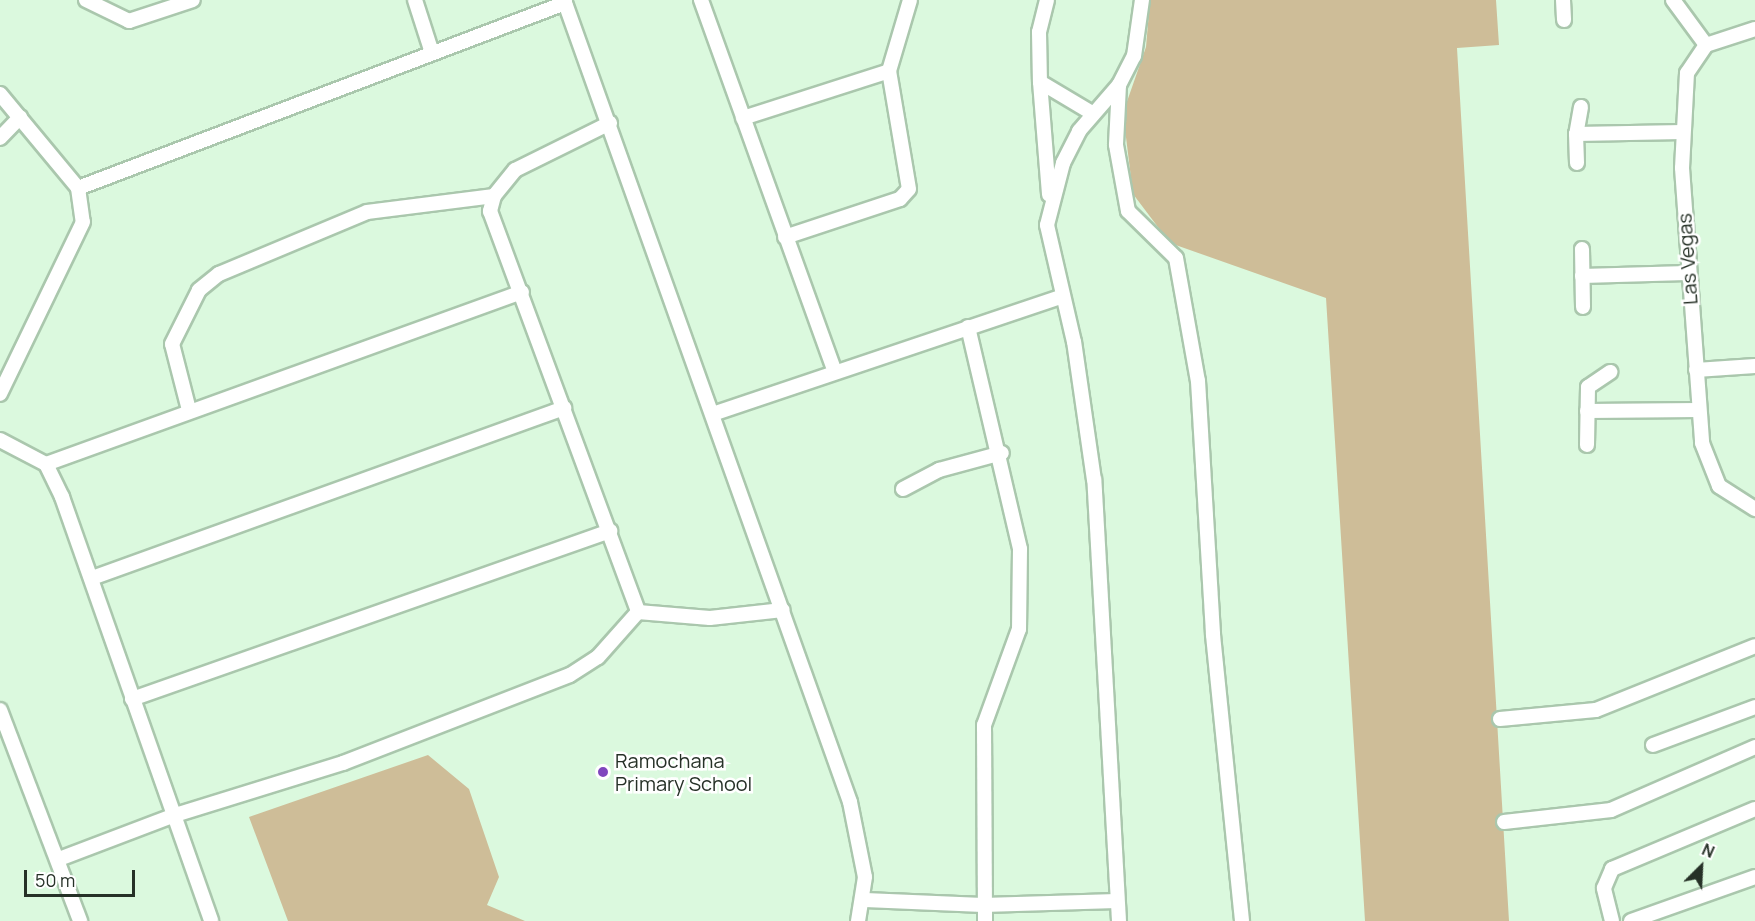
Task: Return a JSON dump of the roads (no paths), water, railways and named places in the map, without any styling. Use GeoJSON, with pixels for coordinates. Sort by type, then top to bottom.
{"type":"FeatureCollection","features":[{"type":"Feature","properties":{"kind":"street"},"geometry":{"type":"LineString","coordinates":[[86,0],[129,21],[193,0]]}},
{"type":"Feature","properties":{"kind":"street"},"geometry":{"type":"LineString","coordinates":[[415,0],[432,53]]}},
{"type":"Feature","properties":{"kind":"street"},"geometry":{"type":"LineString","coordinates":[[702,0],[835,372]]}},
{"type":"Feature","properties":{"kind":"street"},"geometry":{"type":"LineString","coordinates":[[785,237],[907,193],[911,177],[889,71],[910,0]]}},
{"type":"Feature","properties":{"kind":"street"},"geometry":{"type":"LineString","coordinates":[[1047,0],[1039,32],[1040,82],[1050,202]]}},
{"type":"Feature","properties":{"kind":"street"},"geometry":{"type":"LineString","coordinates":[[1119,921],[1094,480],[1074,342],[1061,297],[1047,225],[1050,202],[1063,163],[1092,113],[1119,85],[1134,56],[1142,0]]}},
{"type":"Feature","properties":{"kind":"street"},"geometry":{"type":"LineString","coordinates":[[1563,0],[1564,20]]}},
{"type":"Feature","properties":{"kind":"street"},"geometry":{"type":"LineString","coordinates":[[1673,0],[1706,45],[1755,28]]}},
{"type":"Feature","properties":{"kind":"street"},"geometry":{"type":"LineString","coordinates":[[78,188],[565,2],[850,802],[865,900],[858,921]]}},
{"type":"Feature","properties":{"kind":"street","name":"Las Vegas"},"geometry":{"type":"LineString","coordinates":[[1706,45],[1687,73],[1683,132],[1688,273],[1702,442],[1719,486],[1755,509]]}},
{"type":"Feature","properties":{"kind":"street"},"geometry":{"type":"LineString","coordinates":[[743,118],[889,71]]}},
{"type":"Feature","properties":{"kind":"street"},"geometry":{"type":"LineString","coordinates":[[1040,82],[1092,113]]}},
{"type":"Feature","properties":{"kind":"street"},"geometry":{"type":"LineString","coordinates":[[1119,85],[1116,145],[1128,211],[1176,258],[1198,381],[1213,635],[1242,921]]}},
{"type":"Feature","properties":{"kind":"street"},"geometry":{"type":"LineString","coordinates":[[0,94],[78,188],[83,222],[79,237],[0,394]]}},
{"type":"Feature","properties":{"kind":"street"},"geometry":{"type":"LineString","coordinates":[[1577,163],[1576,134],[1581,107]]}},
{"type":"Feature","properties":{"kind":"street"},"geometry":{"type":"LineString","coordinates":[[0,138],[20,117]]}},
{"type":"Feature","properties":{"kind":"street"},"geometry":{"type":"LineString","coordinates":[[610,123],[515,170],[494,196],[492,222],[522,292],[638,612]]}},
{"type":"Feature","properties":{"kind":"street"},"geometry":{"type":"LineString","coordinates":[[1576,134],[1683,132]]}},
{"type":"Feature","properties":{"kind":"street"},"geometry":{"type":"LineString","coordinates":[[189,410],[172,344],[199,290],[219,274],[367,212],[494,196]]}},
{"type":"Feature","properties":{"kind":"street"},"geometry":{"type":"LineString","coordinates":[[1582,249],[1583,307]]}},
{"type":"Feature","properties":{"kind":"street"},"geometry":{"type":"LineString","coordinates":[[1582,276],[1688,273]]}},
{"type":"Feature","properties":{"kind":"street"},"geometry":{"type":"LineString","coordinates":[[46,464],[189,410],[522,292]]}},
{"type":"Feature","properties":{"kind":"street"},"geometry":{"type":"LineString","coordinates":[[713,414],[1061,297]]}},
{"type":"Feature","properties":{"kind":"street"},"geometry":{"type":"LineString","coordinates":[[968,327],[1002,453],[1020,549],[1019,629],[984,724],[983,906],[985,921]]}},
{"type":"Feature","properties":{"kind":"street"},"geometry":{"type":"LineString","coordinates":[[1696,370],[1755,366]]}},
{"type":"Feature","properties":{"kind":"street"},"geometry":{"type":"LineString","coordinates":[[1587,445],[1587,395],[1590,384],[1610,372]]}},
{"type":"Feature","properties":{"kind":"street"},"geometry":{"type":"LineString","coordinates":[[92,578],[564,408]]}},
{"type":"Feature","properties":{"kind":"street"},"geometry":{"type":"LineString","coordinates":[[1587,411],[1699,410]]}},
{"type":"Feature","properties":{"kind":"street"},"geometry":{"type":"LineString","coordinates":[[0,440],[46,464],[92,578],[132,699],[211,921]]}},
{"type":"Feature","properties":{"kind":"street"},"geometry":{"type":"LineString","coordinates":[[903,489],[939,470],[1002,453]]}},
{"type":"Feature","properties":{"kind":"street"},"geometry":{"type":"LineString","coordinates":[[132,699],[610,531]]}},
{"type":"Feature","properties":{"kind":"street"},"geometry":{"type":"LineString","coordinates":[[638,612],[710,618],[783,610]]}},
{"type":"Feature","properties":{"kind":"street"},"geometry":{"type":"LineString","coordinates":[[59,859],[175,815],[343,763],[570,675],[598,657],[638,612]]}},
{"type":"Feature","properties":{"kind":"street"},"geometry":{"type":"LineString","coordinates":[[1500,719],[1596,710],[1755,646]]}},
{"type":"Feature","properties":{"kind":"street"},"geometry":{"type":"LineString","coordinates":[[1653,745],[1755,707]]}},
{"type":"Feature","properties":{"kind":"street"},"geometry":{"type":"LineString","coordinates":[[0,710],[81,921]]}},
{"type":"Feature","properties":{"kind":"street"},"geometry":{"type":"LineString","coordinates":[[1504,822],[1611,810],[1755,747]]}},
{"type":"Feature","properties":{"kind":"street"},"geometry":{"type":"LineString","coordinates":[[1612,921],[1604,888],[1612,870],[1755,809]]}},
{"type":"Feature","properties":{"kind":"street"},"geometry":{"type":"LineString","coordinates":[[1631,921],[1755,878]]}},
{"type":"Feature","properties":{"kind":"street"},"geometry":{"type":"LineString","coordinates":[[865,900],[983,906],[1117,901]]}},
{"type":"Feature","properties":{"kind":"place","name":"Ramochana Primary School"},"geometry":{"type":"Point","coordinates":[603,772]}}]}
